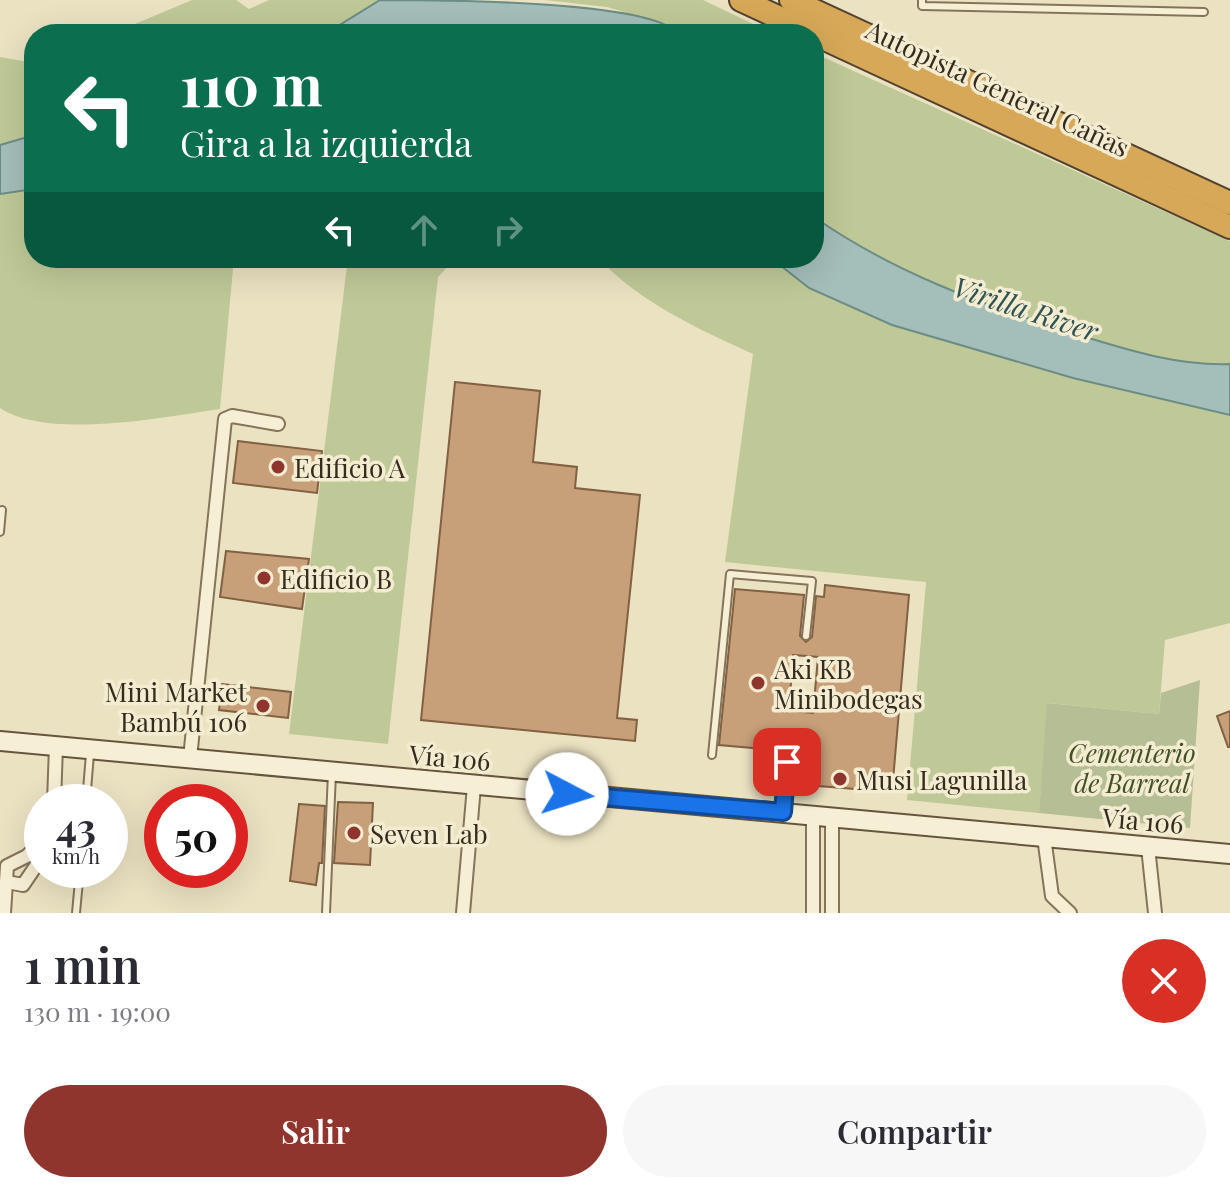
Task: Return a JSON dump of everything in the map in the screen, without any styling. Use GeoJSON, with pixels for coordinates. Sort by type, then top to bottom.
{"type":"FeatureCollection","features":[{"type":"Feature","properties":{"kind":"highway","name":"Autopista General Cañas"},"geometry":{"type":"LineString","coordinates":[[741,0],[793,24]]}},
{"type":"Feature","properties":{"kind":"highway"},"geometry":{"type":"LineString","coordinates":[[791,0],[1230,203]]}},
{"type":"Feature","properties":{"kind":"highway","name":"Autopista General Cañas"},"geometry":{"type":"LineString","coordinates":[[824,39],[1230,227]]}},
{"type":"Feature","properties":{"kind":"main road","name":"Vía 106"},"geometry":{"type":"LineString","coordinates":[[0,741],[1230,854]]}},
{"type":"Feature","properties":{"kind":"street"},"geometry":{"type":"LineString","coordinates":[[190,758],[225,419],[232,416],[278,424]]}},
{"type":"Feature","properties":{"kind":"street"},"geometry":{"type":"LineString","coordinates":[[55,784],[56,746]]}},
{"type":"Feature","properties":{"kind":"street"},"geometry":{"type":"LineString","coordinates":[[463,913],[474,786]]}},
{"type":"Feature","properties":{"kind":"street"},"geometry":{"type":"LineString","coordinates":[[813,913],[822,817]]}},
{"type":"Feature","properties":{"kind":"street"},"geometry":{"type":"LineString","coordinates":[[822,817],[832,913]]}},
{"type":"Feature","properties":{"kind":"street"},"geometry":{"type":"LineString","coordinates":[[1044,837],[1052,896],[1070,913]]}},
{"type":"Feature","properties":{"kind":"street"},"geometry":{"type":"LineString","coordinates":[[1148,847],[1155,913]]}},
{"type":"Feature","properties":{"kind":"street"},"geometry":{"type":"LineString","coordinates":[[4,913],[4,875],[7,866],[24,858]]}},
{"type":"Feature","properties":{"kind":"street"},"geometry":{"type":"LineString","coordinates":[[4,875],[24,884]]}},
{"type":"Feature","properties":{"kind":"lane"},"geometry":{"type":"LineString","coordinates":[[922,0],[922,6],[1204,12]]}},
{"type":"Feature","properties":{"kind":"lane"},"geometry":{"type":"LineString","coordinates":[[0,532],[2,510]]}},
{"type":"Feature","properties":{"kind":"lane"},"geometry":{"type":"LineString","coordinates":[[712,755],[730,574],[812,581],[806,636]]}},
{"type":"Feature","properties":{"kind":"lane"},"geometry":{"type":"LineString","coordinates":[[87,784],[90,750]]}},
{"type":"Feature","properties":{"kind":"lane"},"geometry":{"type":"LineString","coordinates":[[783,812],[787,762]]}},
{"type":"Feature","properties":{"kind":"lane"},"geometry":{"type":"LineString","coordinates":[[326,913],[333,772]]}},
{"type":"Feature","properties":{"kind":"lane"},"geometry":{"type":"LineString","coordinates":[[76,913],[78,888]]}},
{"type":"Feature","properties":{"kind":"green space"},"geometry":{"type":"Polygon","coordinates":[[[192,0],[236,0],[249,9],[269,0],[380,0],[341,24],[135,24],[192,0]]]}},
{"type":"Feature","properties":{"kind":"green space"},"geometry":{"type":"Polygon","coordinates":[[[545,0],[703,0],[753,24],[664,24],[607,7],[545,0]]]}},
{"type":"Feature","properties":{"kind":"green space"},"geometry":{"type":"Polygon","coordinates":[[[0,57],[24,61],[24,138],[0,145],[0,57]]]}},
{"type":"Feature","properties":{"kind":"green space"},"geometry":{"type":"Polygon","coordinates":[[[824,58],[1230,241],[1230,364],[1189,362],[1148,355],[1069,332],[937,284],[824,223],[824,58]]]}},
{"type":"Feature","properties":{"kind":"green space"},"geometry":{"type":"Polygon","coordinates":[[[24,190],[24,268],[233,268],[220,409],[139,421],[76,424],[21,418],[0,408],[0,194],[24,190]]]}},
{"type":"Feature","properties":{"kind":"green space"},"geometry":{"type":"Polygon","coordinates":[[[347,268],[446,268],[438,277],[388,744],[289,734],[347,268]]]}},
{"type":"Feature","properties":{"kind":"green space"},"geometry":{"type":"Polygon","coordinates":[[[609,268],[784,268],[809,288],[892,325],[1073,378],[1230,415],[1230,623],[1165,640],[1159,714],[1048,703],[1039,813],[907,800],[926,582],[725,562],[753,354],[651,302],[609,268]]]}},
{"type":"Feature","properties":{"kind":"green space","name":"Cementerio de Barreal"},"geometry":{"type":"Polygon","coordinates":[[[1200,680],[1190,828],[1039,813],[1047,703],[1159,714],[1161,693],[1200,680]]]}},
{"type":"Feature","properties":{"kind":"water"},"geometry":{"type":"Polygon","coordinates":[[[380,0],[586,8],[628,14],[662,24],[341,24],[380,0]]]}},
{"type":"Feature","properties":{"kind":"water"},"geometry":{"type":"Polygon","coordinates":[[[24,138],[24,190],[0,194],[0,145],[24,138]]]}},
{"type":"Feature","properties":{"kind":"water"},"geometry":{"type":"Polygon","coordinates":[[[824,224],[905,270],[1002,310],[1148,355],[1189,362],[1230,364],[1230,415],[1073,378],[892,325],[809,288],[784,268],[824,268],[824,224]]]}},
{"type":"Feature","properties":{"kind":"building"},"geometry":{"type":"Polygon","coordinates":[[[455,382],[540,391],[533,462],[577,467],[575,488],[640,495],[617,718],[637,720],[635,741],[421,720],[455,382]]]}},
{"type":"Feature","properties":{"kind":"building","name":"Edificio A"},"geometry":{"type":"Polygon","coordinates":[[[238,441],[322,451],[317,493],[233,483],[238,441]]]}},
{"type":"Feature","properties":{"kind":"building","name":"Edificio B"},"geometry":{"type":"Polygon","coordinates":[[[226,551],[309,559],[302,609],[220,597],[226,551]]]}},
{"type":"Feature","properties":{"kind":"building"},"geometry":{"type":"Polygon","coordinates":[[[825,585],[909,595],[892,792],[806,785],[809,753],[719,745],[735,589],[804,595],[800,636],[806,642],[812,637],[816,596],[824,597],[825,585]],[[793,655],[789,711],[813,713],[818,657],[793,655]]]}},
{"type":"Feature","properties":{"kind":"building"},"geometry":{"type":"Polygon","coordinates":[[[222,684],[291,692],[288,718],[219,710],[222,684]]]}},
{"type":"Feature","properties":{"kind":"building"},"geometry":{"type":"Polygon","coordinates":[[[1230,711],[1230,747],[1228,747],[1217,716],[1230,711]]]}},
{"type":"Feature","properties":{"kind":"building","name":"Seven Lab"},"geometry":{"type":"Polygon","coordinates":[[[338,802],[373,803],[370,865],[334,863],[338,802]]]}},
{"type":"Feature","properties":{"kind":"building"},"geometry":{"type":"Polygon","coordinates":[[[299,804],[325,806],[322,863],[319,863],[316,885],[290,881],[299,804]]]}},
{"type":"Feature","properties":{"kind":"place","name":"Edificio A"},"geometry":{"type":"Point","coordinates":[278,467]}},
{"type":"Feature","properties":{"kind":"place","name":"Edificio B"},"geometry":{"type":"Point","coordinates":[264,578]}},
{"type":"Feature","properties":{"kind":"place","name":"Aki KB Minibodegas"},"geometry":{"type":"Point","coordinates":[758,683]}},
{"type":"Feature","properties":{"kind":"place","name":"Mini Market Bambú 106"},"geometry":{"type":"Point","coordinates":[263,706]}},
{"type":"Feature","properties":{"kind":"place","name":"Musi Lagunilla"},"geometry":{"type":"Point","coordinates":[840,779]}},
{"type":"Feature","properties":{"kind":"place","name":"Seven Lab"},"geometry":{"type":"Point","coordinates":[354,833]}},
{"type":"Feature","properties":{"kind":"route"},"geometry":{"type":"LineString","coordinates":[[567,794],[783,812],[787,762]]}},
{"type":"Feature","properties":{"kind":"water label","name":"Virilla River"},"geometry":{"type":"Point","coordinates":[1026,308]}}]}
